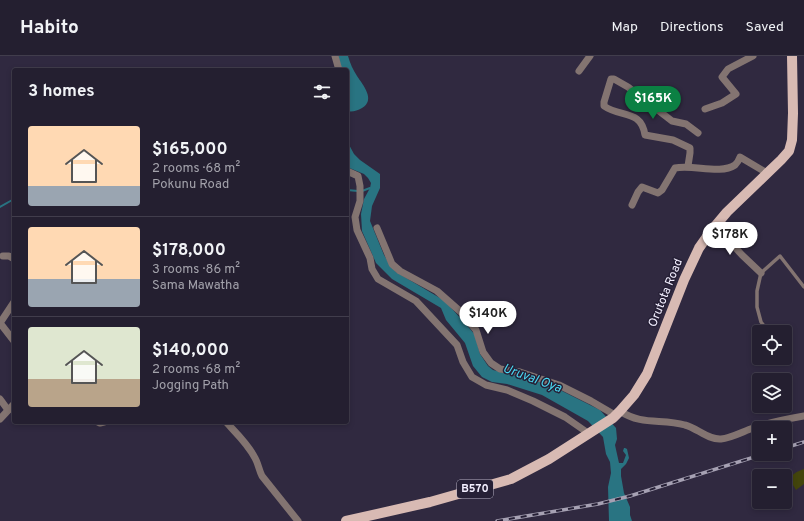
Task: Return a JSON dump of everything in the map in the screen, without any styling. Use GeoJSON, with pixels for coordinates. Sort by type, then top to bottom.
{"type":"FeatureCollection","features":[{"type":"Feature","properties":{"kind":"main road","name":"Orutota Road"},"geometry":{"type":"LineString","coordinates":[[616,415],[634,395],[647,374],[699,248],[715,225],[785,155],[791,146],[793,113],[792,56]]}},
{"type":"Feature","properties":{"kind":"main road","name":"B570"},"geometry":{"type":"LineString","coordinates":[[346,521],[430,502],[511,479],[549,459],[616,415]]}},
{"type":"Feature","properties":{"kind":"street"},"geometry":{"type":"LineString","coordinates":[[335,56],[339,68]]}},
{"type":"Feature","properties":{"kind":"street"},"geometry":{"type":"LineString","coordinates":[[579,71],[590,56]]}},
{"type":"Feature","properties":{"kind":"street"},"geometry":{"type":"LineString","coordinates":[[705,110],[722,103],[736,94],[722,77],[728,69],[752,56]]}},
{"type":"Feature","properties":{"kind":"street"},"geometry":{"type":"LineString","coordinates":[[688,166],[690,148],[673,140],[645,135],[643,127],[638,119],[615,112],[604,106],[611,80],[614,79],[628,87],[672,121],[686,124],[698,133]]}},
{"type":"Feature","properties":{"kind":"street"},"geometry":{"type":"LineString","coordinates":[[632,205],[642,187],[658,193],[662,190],[676,168],[688,166],[710,169],[725,168],[735,165],[740,157],[767,173]]}},
{"type":"Feature","properties":{"kind":"street"},"geometry":{"type":"LineString","coordinates":[[349,172],[358,176],[360,201],[355,217],[357,230],[370,258],[372,269],[378,279],[416,300],[458,345],[463,362],[472,377],[486,385],[507,390],[552,410],[590,432]]}},
{"type":"Feature","properties":{"kind":"street"},"geometry":{"type":"LineString","coordinates":[[715,225],[742,255],[761,272]]}},
{"type":"Feature","properties":{"kind":"street"},"geometry":{"type":"LineString","coordinates":[[377,228],[392,264],[400,271],[437,291],[462,313],[476,330],[483,352],[491,363],[500,368],[520,372],[559,385],[616,415],[650,422],[668,421],[686,425],[708,437],[721,439],[756,427],[804,416]]}},
{"type":"Feature","properties":{"kind":"street"},"geometry":{"type":"LineString","coordinates":[[3,256],[12,258]]}},
{"type":"Feature","properties":{"kind":"street"},"geometry":{"type":"LineString","coordinates":[[12,305],[0,323],[12,338]]}},
{"type":"Feature","properties":{"kind":"street"},"geometry":{"type":"LineString","coordinates":[[0,399],[8,410]]}},
{"type":"Feature","properties":{"kind":"street"},"geometry":{"type":"LineString","coordinates":[[0,419],[12,406]]}},
{"type":"Feature","properties":{"kind":"street"},"geometry":{"type":"LineString","coordinates":[[228,424],[256,458],[262,476],[298,521]]}},
{"type":"Feature","properties":{"kind":"lane"},"geometry":{"type":"LineString","coordinates":[[763,325],[757,306],[757,291],[761,272],[780,256],[804,287]]}},
{"type":"Feature","properties":{"kind":"shaded area"},"geometry":{"type":"Polygon","coordinates":[[[338,56],[348,56],[354,71],[367,92],[368,101],[366,105],[358,110],[349,111],[349,68],[341,68],[338,56]]]}},
{"type":"Feature","properties":{"kind":"shaded area"},"geometry":{"type":"Polygon","coordinates":[[[349,145],[354,154],[360,160],[380,174],[380,188],[372,206],[370,221],[384,255],[390,265],[396,272],[445,301],[475,335],[480,354],[488,366],[493,370],[537,381],[560,390],[600,410],[616,428],[617,439],[615,445],[619,463],[623,463],[626,455],[623,451],[624,448],[627,449],[629,458],[621,469],[621,476],[624,493],[630,507],[632,521],[609,521],[608,487],[611,473],[610,462],[606,454],[603,437],[588,421],[542,395],[507,384],[492,382],[482,377],[473,366],[465,343],[446,320],[441,308],[392,279],[376,263],[362,231],[361,214],[364,199],[371,183],[364,174],[349,168],[349,145]]]}},
{"type":"Feature","properties":{"kind":"shaded area"},"geometry":{"type":"Polygon","coordinates":[[[804,469],[804,484],[796,490],[792,485],[792,476],[804,469]]]}},
{"type":"Feature","properties":{"kind":"waterway"},"geometry":{"type":"LineString","coordinates":[[362,191],[370,188]]}},
{"type":"Feature","properties":{"kind":"waterway"},"geometry":{"type":"LineString","coordinates":[[349,190],[358,191]]}},
{"type":"Feature","properties":{"kind":"waterway"},"geometry":{"type":"LineString","coordinates":[[0,207],[12,200]]}},
{"type":"Feature","properties":{"kind":"railway"},"geometry":{"type":"LineString","coordinates":[[792,446],[804,442]]}},
{"type":"Feature","properties":{"kind":"railway"},"geometry":{"type":"LineString","coordinates":[[497,521],[598,504],[630,496],[752,458]]}},
{"type":"Feature","properties":{"kind":"water label","name":"Uruval Oya"},"geometry":{"type":"Point","coordinates":[532,379]}}]}
